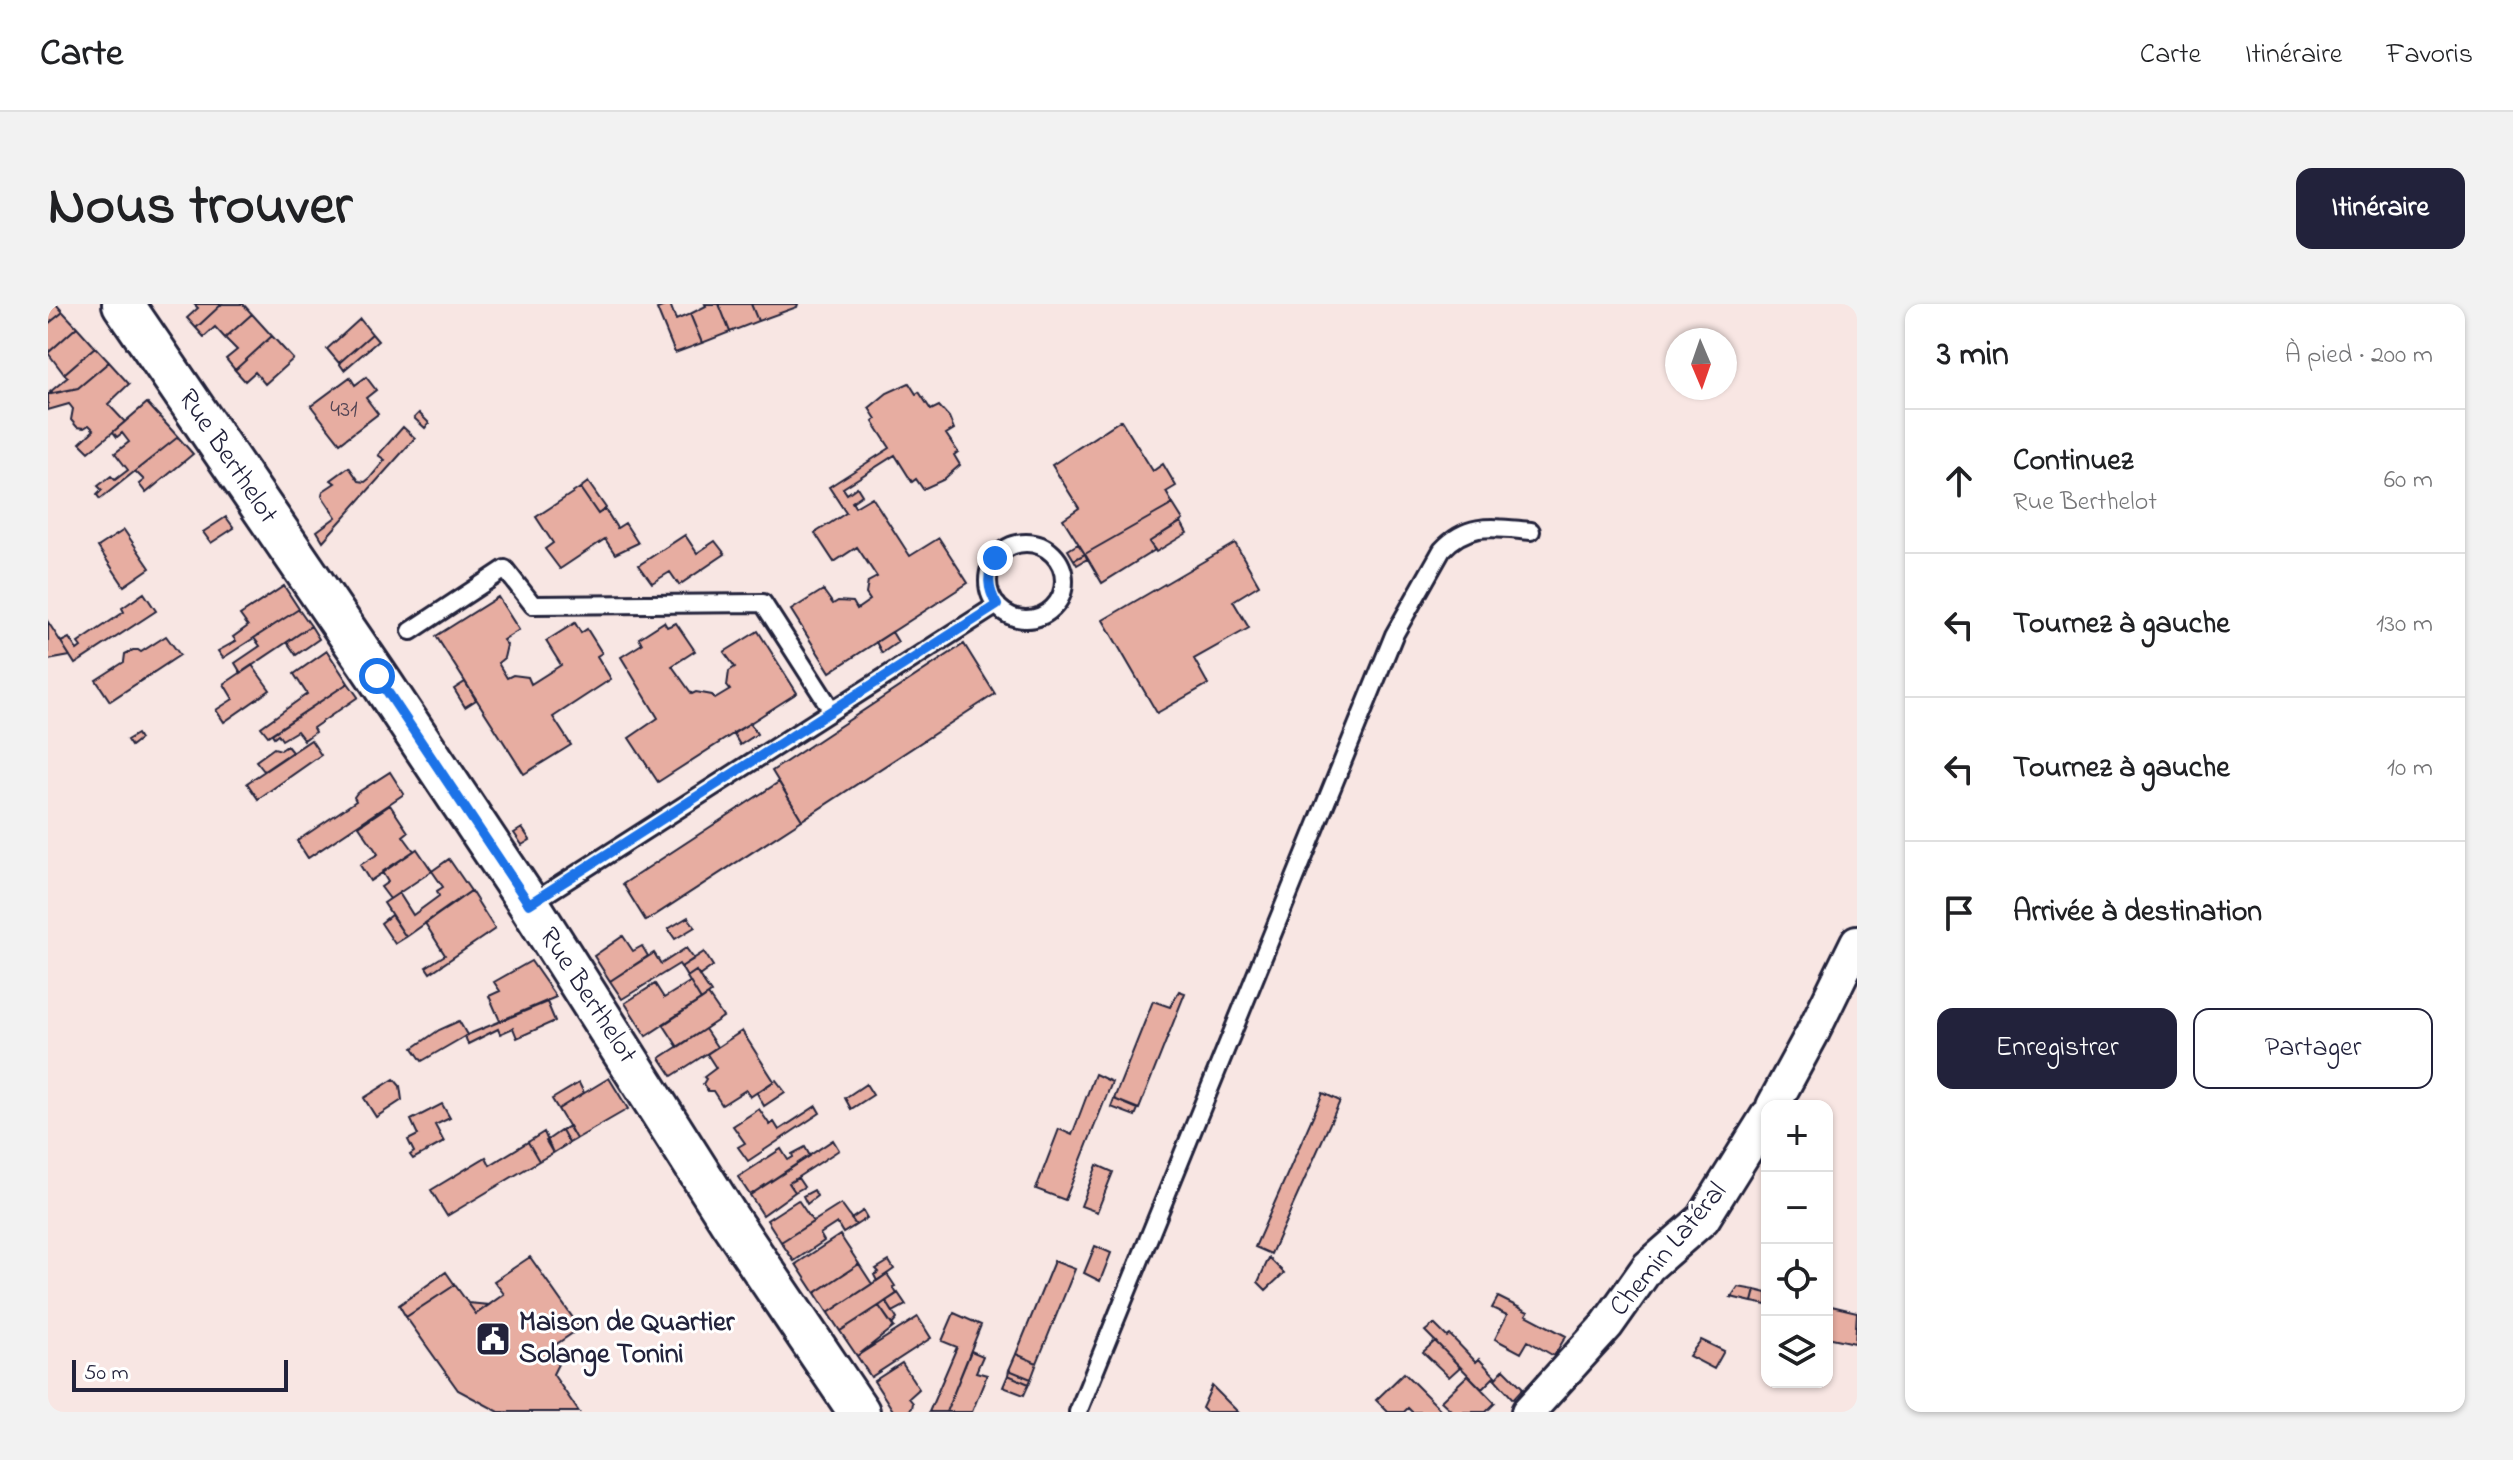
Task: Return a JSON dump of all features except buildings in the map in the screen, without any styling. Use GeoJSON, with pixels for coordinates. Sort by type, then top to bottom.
{"type":"FeatureCollection","features":[{"type":"Feature","properties":{"kind":"street","name":"Rue Berthelot"},"geometry":{"type":"LineString","coordinates":[[123,304],[529,904],[730,1221],[859,1412]]}},
{"type":"Feature","properties":{"kind":"street"},"geometry":{"type":"LineString","coordinates":[[1776,1100],[1857,942]]}},
{"type":"Feature","properties":{"kind":"street","name":"Chemin Latéral"},"geometry":{"type":"LineString","coordinates":[[1528,1412],[1607,1325],[1648,1267],[1703,1219],[1761,1126]]}},
{"type":"Feature","properties":{"kind":"lane"},"geometry":{"type":"LineString","coordinates":[[1078,1412],[1394,635],[1442,550],[1451,541],[1463,532],[1475,529],[1531,531]]}},
{"type":"Feature","properties":{"kind":"lane"},"geometry":{"type":"LineString","coordinates":[[1028,542],[1051,552],[1063,573],[1064,585],[1053,608],[1042,615],[1018,618],[997,605],[990,594],[988,582],[995,558],[1016,544],[1028,542]]}},
{"type":"Feature","properties":{"kind":"lane"},"geometry":{"type":"LineString","coordinates":[[411,631],[505,569],[533,605],[763,603],[831,709]]}},
{"type":"Feature","properties":{"kind":"lane"},"geometry":{"type":"LineString","coordinates":[[529,904],[997,605]]}},
{"type":"Feature","properties":{"kind":"place","name":"Maison de Quartier Solange Tonini"},"geometry":{"type":"Point","coordinates":[493,1339]}},
{"type":"Feature","properties":{"kind":"route"},"geometry":{"type":"LineString","coordinates":[[377,676],[529,904],[997,605],[990,594],[988,582],[995,558]]}}]}
